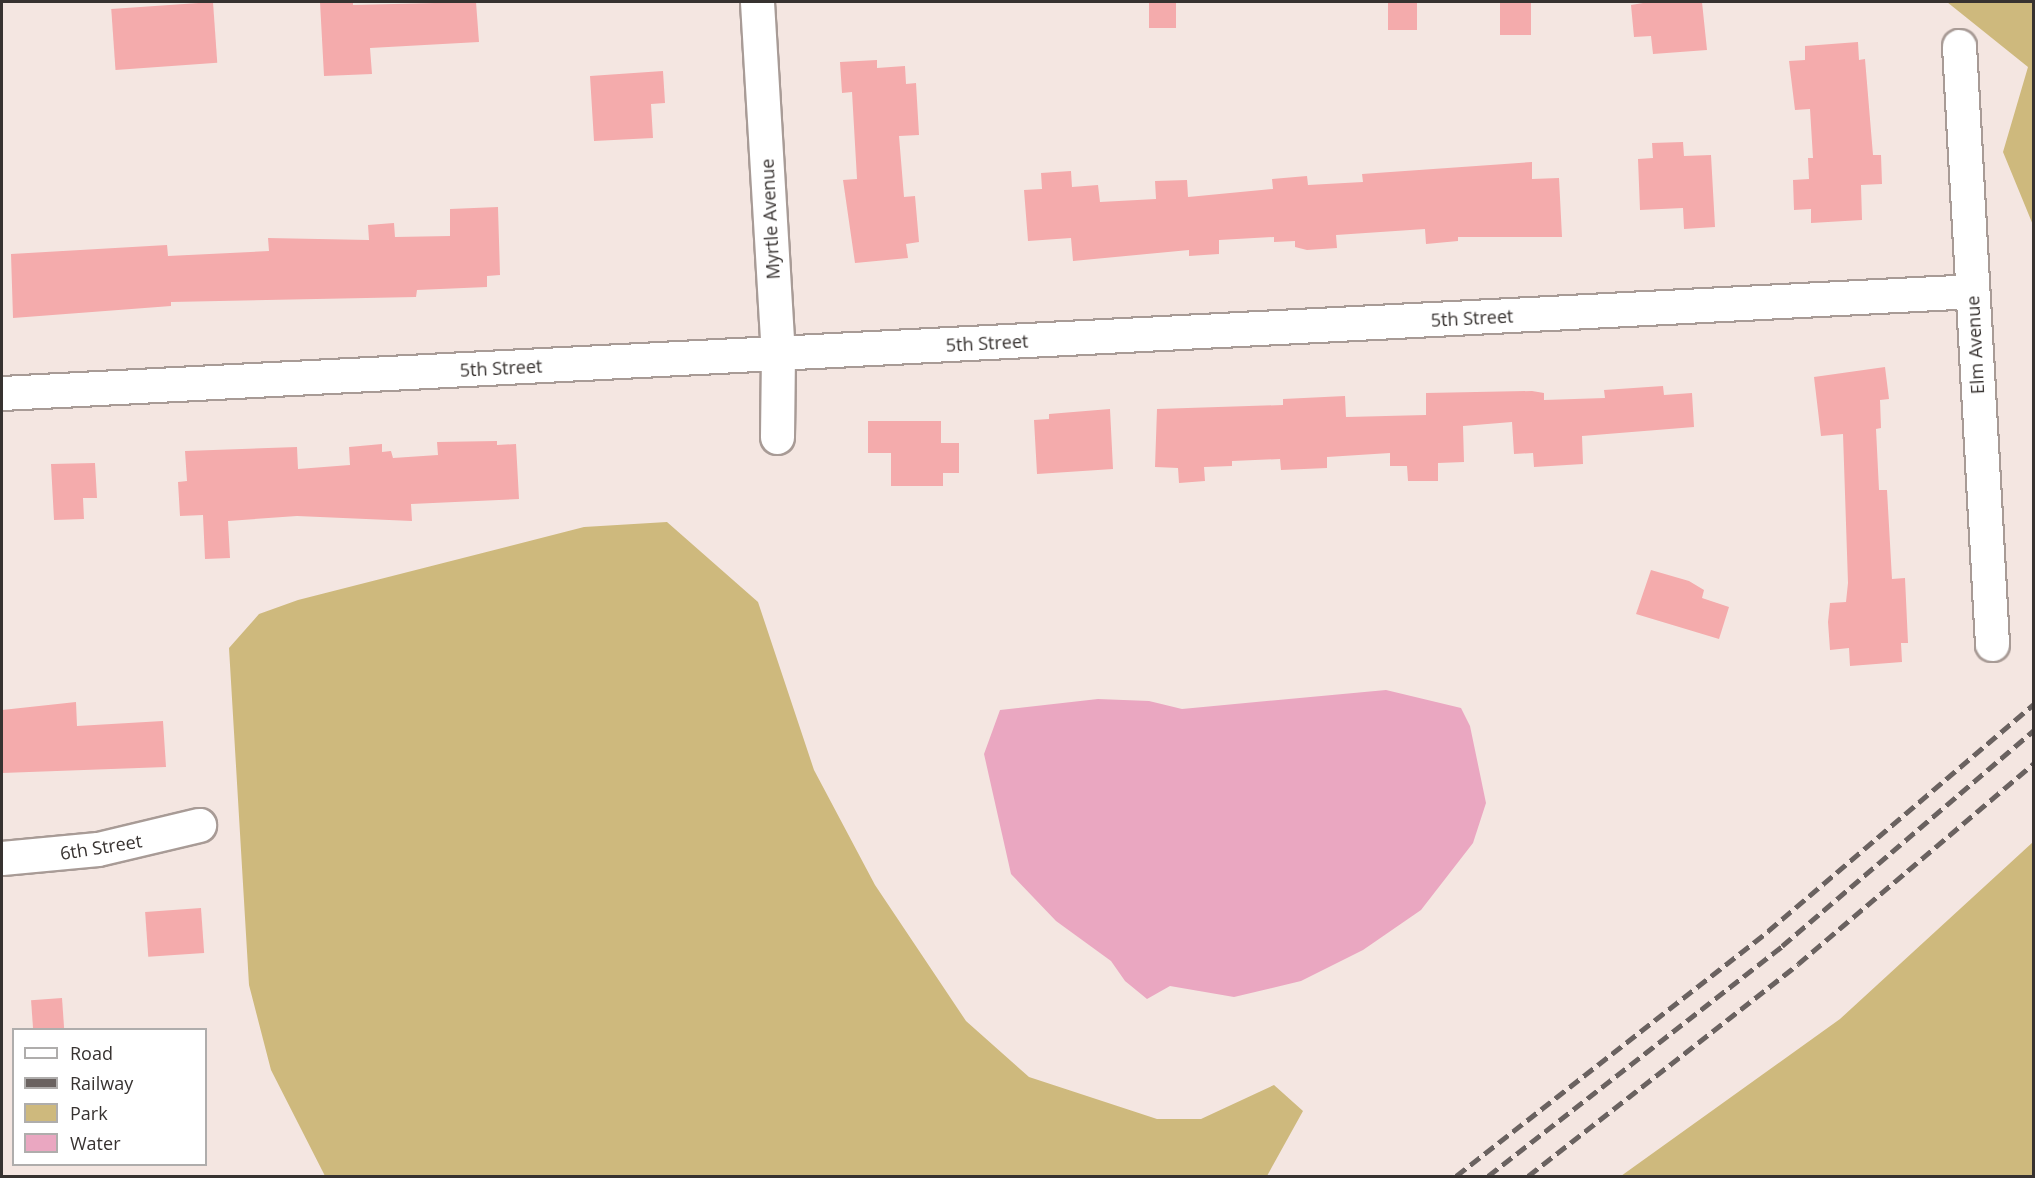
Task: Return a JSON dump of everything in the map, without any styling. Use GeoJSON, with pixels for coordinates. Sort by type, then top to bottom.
{"type":"FeatureCollection","features":[{"type":"Feature","properties":{"kind":"street","name":"Myrtle Avenue"},"geometry":{"type":"LineString","coordinates":[[757,2],[778,354],[777,437]]}},
{"type":"Feature","properties":{"kind":"street","name":"Elm Avenue"},"geometry":{"type":"LineString","coordinates":[[1959,46],[1992,644]]}},
{"type":"Feature","properties":{"kind":"street","name":"5th Street"},"geometry":{"type":"LineString","coordinates":[[2,393],[1972,291]]}},
{"type":"Feature","properties":{"kind":"street","name":"6th Street"},"geometry":{"type":"LineString","coordinates":[[2,858],[98,849],[200,825]]}},
{"type":"Feature","properties":{"kind":"green space"},"geometry":{"type":"Polygon","coordinates":[[[1947,2],[2033,2],[2033,225],[2003,152],[2028,67],[1947,2]]]}},
{"type":"Feature","properties":{"kind":"green space"},"geometry":{"type":"Polygon","coordinates":[[[667,522],[758,602],[814,770],[875,885],[966,1021],[1029,1077],[1157,1119],[1201,1119],[1274,1085],[1303,1111],[1267,1176],[325,1176],[271,1070],[249,985],[229,648],[259,614],[298,600],[584,527],[667,522]]]}},
{"type":"Feature","properties":{"kind":"green space"},"geometry":{"type":"Polygon","coordinates":[[[2033,842],[2033,1176],[1621,1176],[1840,1019],[2033,842]]]}},
{"type":"Feature","properties":{"kind":"water"},"geometry":{"type":"Polygon","coordinates":[[[1386,690],[1461,708],[1470,726],[1486,803],[1473,843],[1421,910],[1363,950],[1301,981],[1234,997],[1170,986],[1147,999],[1125,981],[1111,961],[1056,921],[1011,874],[984,754],[1000,710],[1098,699],[1149,701],[1182,709],[1386,690]]]}},
{"type":"Feature","properties":{"kind":"building"},"geometry":{"type":"Polygon","coordinates":[[[213,2],[217,63],[116,70],[111,9],[213,2]]]}},
{"type":"Feature","properties":{"kind":"building"},"geometry":{"type":"Polygon","coordinates":[[[320,2],[353,2],[353,5],[476,2],[479,42],[370,48],[372,74],[324,76],[320,2]]]}},
{"type":"Feature","properties":{"kind":"building"},"geometry":{"type":"Polygon","coordinates":[[[1149,2],[1176,2],[1176,28],[1149,28],[1149,2]]]}},
{"type":"Feature","properties":{"kind":"building"},"geometry":{"type":"Polygon","coordinates":[[[1388,2],[1417,2],[1417,30],[1388,30],[1388,2]]]}},
{"type":"Feature","properties":{"kind":"building"},"geometry":{"type":"Polygon","coordinates":[[[1500,2],[1531,2],[1531,35],[1500,35],[1500,2]]]}},
{"type":"Feature","properties":{"kind":"building"},"geometry":{"type":"Polygon","coordinates":[[[1649,2],[1702,2],[1707,50],[1653,54],[1651,36],[1634,37],[1631,5],[1649,2]]]}},
{"type":"Feature","properties":{"kind":"building"},"geometry":{"type":"Polygon","coordinates":[[[1858,42],[1859,60],[1865,59],[1873,155],[1881,155],[1882,184],[1861,185],[1862,220],[1811,223],[1811,209],[1794,210],[1793,180],[1809,179],[1808,158],[1813,158],[1810,109],[1795,110],[1789,61],[1805,60],[1805,46],[1858,42]]]}},
{"type":"Feature","properties":{"kind":"building"},"geometry":{"type":"Polygon","coordinates":[[[877,60],[877,68],[905,66],[906,84],[916,83],[919,135],[899,136],[904,197],[915,196],[919,242],[906,244],[908,258],[855,263],[843,180],[857,179],[852,92],[842,93],[840,62],[877,60]]]}},
{"type":"Feature","properties":{"kind":"building"},"geometry":{"type":"Polygon","coordinates":[[[663,71],[665,103],[651,104],[653,138],[594,141],[590,76],[663,71]]]}},
{"type":"Feature","properties":{"kind":"building"},"geometry":{"type":"Polygon","coordinates":[[[1683,142],[1684,156],[1711,155],[1715,227],[1684,229],[1683,208],[1640,210],[1638,159],[1653,158],[1652,143],[1683,142]]]}},
{"type":"Feature","properties":{"kind":"building"},"geometry":{"type":"Polygon","coordinates":[[[1532,162],[1532,179],[1559,178],[1562,237],[1458,237],[1458,241],[1426,244],[1425,229],[1336,235],[1337,248],[1307,250],[1295,247],[1295,241],[1274,242],[1274,237],[1219,240],[1219,254],[1189,256],[1189,250],[1073,261],[1071,238],[1028,241],[1024,190],[1042,189],[1041,173],[1071,171],[1072,187],[1098,185],[1100,202],[1156,199],[1155,181],[1187,180],[1188,197],[1273,189],[1272,179],[1307,176],[1308,185],[1363,182],[1362,174],[1532,162]]]}},
{"type":"Feature","properties":{"kind":"building"},"geometry":{"type":"Polygon","coordinates":[[[498,207],[500,275],[487,276],[487,287],[417,290],[416,297],[171,302],[171,306],[13,318],[11,254],[167,245],[168,256],[269,251],[268,238],[369,240],[368,225],[394,223],[395,237],[450,236],[450,209],[498,207]]]}},
{"type":"Feature","properties":{"kind":"building"},"geometry":{"type":"Polygon","coordinates":[[[1885,367],[1889,399],[1880,400],[1881,428],[1876,429],[1879,490],[1887,490],[1892,579],[1905,578],[1908,643],[1901,643],[1902,662],[1850,666],[1849,648],[1830,650],[1828,622],[1830,603],[1846,602],[1848,583],[1843,434],[1821,436],[1814,377],[1885,367]]]}},
{"type":"Feature","properties":{"kind":"building"},"geometry":{"type":"Polygon","coordinates":[[[1663,386],[1664,395],[1692,393],[1694,427],[1582,436],[1583,464],[1534,467],[1533,453],[1514,454],[1512,422],[1463,426],[1464,462],[1438,463],[1438,481],[1408,481],[1407,466],[1390,466],[1390,453],[1327,457],[1327,468],[1281,470],[1280,459],[1232,461],[1232,466],[1204,467],[1205,481],[1179,483],[1178,468],[1155,467],[1157,409],[1283,405],[1283,399],[1345,396],[1346,417],[1426,415],[1426,393],[1532,391],[1544,393],[1544,400],[1605,398],[1604,390],[1663,386]]]}},
{"type":"Feature","properties":{"kind":"building"},"geometry":{"type":"Polygon","coordinates":[[[1110,409],[1113,469],[1037,474],[1034,420],[1049,419],[1049,414],[1110,409]]]}},
{"type":"Feature","properties":{"kind":"building"},"geometry":{"type":"Polygon","coordinates":[[[868,421],[941,421],[941,443],[959,443],[959,473],[943,473],[943,486],[891,486],[891,453],[868,453],[868,421]]]}},
{"type":"Feature","properties":{"kind":"building"},"geometry":{"type":"Polygon","coordinates":[[[497,441],[497,445],[516,444],[519,499],[411,504],[412,521],[297,516],[228,521],[230,558],[205,559],[203,515],[180,516],[178,482],[187,481],[185,451],[297,447],[298,469],[350,465],[349,447],[382,444],[382,452],[391,451],[393,458],[438,455],[437,442],[497,441]]]}},
{"type":"Feature","properties":{"kind":"building"},"geometry":{"type":"Polygon","coordinates":[[[95,463],[97,498],[83,498],[84,519],[54,520],[51,464],[95,463]]]}},
{"type":"Feature","properties":{"kind":"building"},"geometry":{"type":"Polygon","coordinates":[[[1651,570],[1689,581],[1704,590],[1702,598],[1729,607],[1719,639],[1636,614],[1651,570]]]}},
{"type":"Feature","properties":{"kind":"building"},"geometry":{"type":"Polygon","coordinates":[[[76,702],[77,726],[163,721],[166,767],[2,773],[2,710],[76,702]]]}},
{"type":"Feature","properties":{"kind":"building"},"geometry":{"type":"Polygon","coordinates":[[[201,908],[204,953],[148,957],[145,912],[201,908]]]}},
{"type":"Feature","properties":{"kind":"building"},"geometry":{"type":"Polygon","coordinates":[[[62,998],[64,1028],[33,1028],[31,1000],[62,998]]]}},
{"type":"Feature","properties":{"kind":"railway"},"geometry":{"type":"LineString","coordinates":[[1456,1176],[1768,931],[2034,704]]}},
{"type":"Feature","properties":{"kind":"railway"},"geometry":{"type":"LineString","coordinates":[[1488,1176],[1782,946],[2034,730]]}},
{"type":"Feature","properties":{"kind":"railway"},"geometry":{"type":"LineString","coordinates":[[1528,1176],[1798,964],[2034,763]]}}]}
